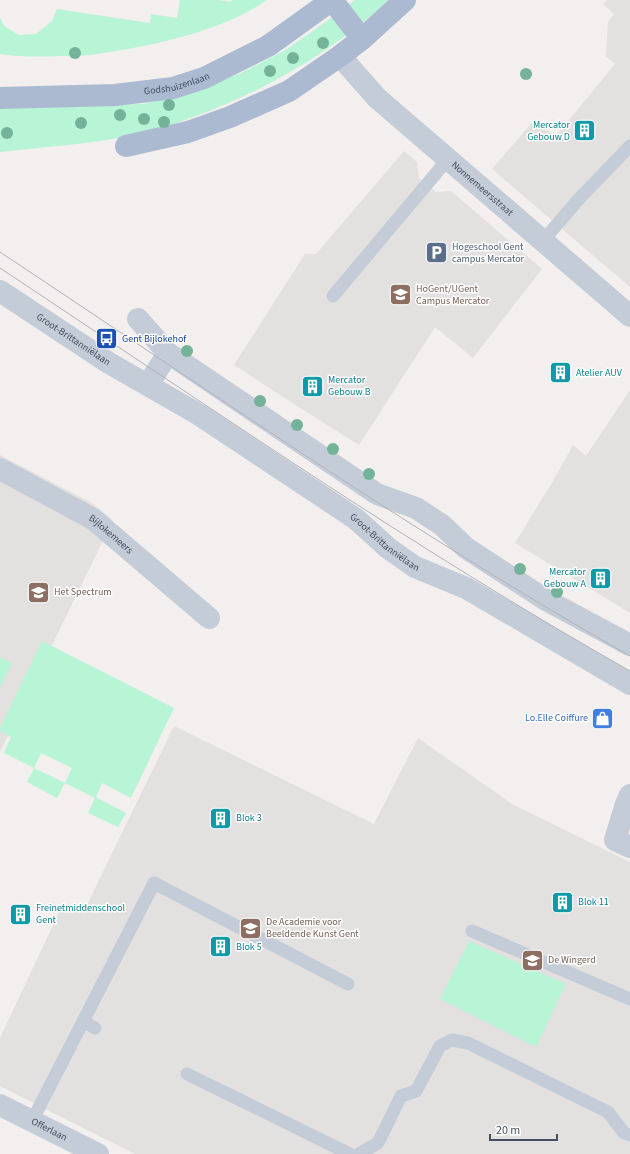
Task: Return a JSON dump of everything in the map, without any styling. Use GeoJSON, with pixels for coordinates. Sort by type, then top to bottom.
{"type":"FeatureCollection","features":[{"type":"Feature","properties":{"kind":"main road"},"geometry":{"type":"LineString","coordinates":[[332,0],[362,39]]}},
{"type":"Feature","properties":{"kind":"main road","name":"Godshuizenlaan"},"geometry":{"type":"LineString","coordinates":[[0,98],[115,95],[173,88],[204,78],[268,46],[332,0]]}},
{"type":"Feature","properties":{"kind":"main road"},"geometry":{"type":"LineString","coordinates":[[126,146],[188,132],[230,117],[289,91],[362,39],[405,0]]}},
{"type":"Feature","properties":{"kind":"street","name":"Nonnemeersstraat"},"geometry":{"type":"LineString","coordinates":[[340,56],[378,98],[630,316]]}},
{"type":"Feature","properties":{"kind":"street","name":"Groot-Brittanniëlaan"},"geometry":{"type":"LineString","coordinates":[[0,291],[109,363],[198,414],[356,519],[388,548],[415,567],[466,588],[630,684]]}},
{"type":"Feature","properties":{"kind":"street"},"geometry":{"type":"LineString","coordinates":[[138,319],[168,353],[378,494],[416,508],[442,524],[466,548],[546,600],[630,645]]}},
{"type":"Feature","properties":{"kind":"street"},"geometry":{"type":"LineString","coordinates":[[148,385],[168,353]]}},
{"type":"Feature","properties":{"kind":"street","name":"Bijlokemeers"},"geometry":{"type":"LineString","coordinates":[[0,469],[93,519],[209,618]]}},
{"type":"Feature","properties":{"kind":"street"},"geometry":{"type":"LineString","coordinates":[[630,795],[615,840],[630,847]]}},
{"type":"Feature","properties":{"kind":"street","name":"Offerlaan"},"geometry":{"type":"LineString","coordinates":[[0,1105],[98,1154]]}},
{"type":"Feature","properties":{"kind":"lane"},"geometry":{"type":"LineString","coordinates":[[543,241],[577,201],[630,146]]}},
{"type":"Feature","properties":{"kind":"lane"},"geometry":{"type":"LineString","coordinates":[[333,296],[448,159]]}},
{"type":"Feature","properties":{"kind":"lane"},"geometry":{"type":"LineString","coordinates":[[32,1121],[154,883],[348,984]]}},
{"type":"Feature","properties":{"kind":"lane"},"geometry":{"type":"LineString","coordinates":[[472,931],[630,1000]]}},
{"type":"Feature","properties":{"kind":"lane"},"geometry":{"type":"LineString","coordinates":[[83,1021],[95,1028]]}},
{"type":"Feature","properties":{"kind":"lane"},"geometry":{"type":"LineString","coordinates":[[359,1154],[378,1143],[401,1096],[416,1091],[440,1046],[452,1040],[468,1043],[608,1112],[624,1132],[630,1135]]}},
{"type":"Feature","properties":{"kind":"lane"},"geometry":{"type":"LineString","coordinates":[[187,1074],[350,1154]]}},
{"type":"Feature","properties":{"kind":"shaded area"},"geometry":{"type":"Polygon","coordinates":[[[607,0],[630,0],[630,287],[492,169],[535,119],[555,137],[615,64],[606,56],[608,22],[614,14],[603,4],[607,0]]]}},
{"type":"Feature","properties":{"kind":"shaded area","name":"HoGent/UGent Campus Mercator"},"geometry":{"type":"Polygon","coordinates":[[[404,151],[417,162],[419,178],[436,192],[451,191],[542,269],[473,358],[435,327],[359,445],[234,365],[305,254],[316,254],[404,151]]]}},
{"type":"Feature","properties":{"kind":"shaded area"},"geometry":{"type":"Polygon","coordinates":[[[630,390],[630,613],[515,543],[573,445],[586,456],[630,390]]]}},
{"type":"Feature","properties":{"kind":"shaded area","name":"Het Spectrum"},"geometry":{"type":"Polygon","coordinates":[[[0,455],[92,503],[113,520],[0,752],[0,455]]]}},
{"type":"Feature","properties":{"kind":"shaded area","name":"De Academie voor Beeldende Kunst Gent"},"geometry":{"type":"Polygon","coordinates":[[[174,726],[374,824],[418,738],[512,804],[630,862],[630,1154],[135,1154],[0,1086],[0,1038],[63,904],[83,913],[174,726]]]}},
{"type":"Feature","properties":{"kind":"green space"},"geometry":{"type":"Polygon","coordinates":[[[180,0],[218,0],[231,2],[232,0],[267,0],[229,21],[185,36],[140,47],[79,56],[15,56],[0,54],[0,18],[4,26],[19,35],[36,34],[52,21],[57,9],[150,23],[151,14],[177,18],[180,0]]]}},
{"type":"Feature","properties":{"kind":"green space"},"geometry":{"type":"Polygon","coordinates":[[[355,0],[389,0],[344,37],[321,53],[272,82],[220,107],[172,125],[135,135],[85,143],[0,152],[0,107],[143,104],[197,90],[241,73],[284,51],[355,0]]]}},
{"type":"Feature","properties":{"kind":"green space"},"geometry":{"type":"Polygon","coordinates":[[[42,641],[174,708],[131,798],[102,783],[96,797],[126,813],[118,827],[88,813],[95,798],[65,783],[72,768],[41,753],[34,768],[4,753],[11,737],[0,731],[0,728],[42,641]]]}},
{"type":"Feature","properties":{"kind":"green space"},"geometry":{"type":"Polygon","coordinates":[[[0,657],[12,663],[0,687],[0,657]]]}},
{"type":"Feature","properties":{"kind":"green space"},"geometry":{"type":"Polygon","coordinates":[[[34,768],[65,783],[57,798],[27,782],[34,768]]]}},
{"type":"Feature","properties":{"kind":"green space"},"geometry":{"type":"Polygon","coordinates":[[[469,941],[566,984],[536,1047],[440,999],[469,941]]]}},
{"type":"Feature","properties":{"kind":"tram line"},"geometry":{"type":"LineString","coordinates":[[0,252],[390,511],[549,609],[630,656]]}},
{"type":"Feature","properties":{"kind":"tram line"},"geometry":{"type":"LineString","coordinates":[[0,268],[390,526],[469,576],[630,671]]}},
{"type":"Feature","properties":{"kind":"place","name":"Mercator Gebouw D"},"geometry":{"type":"Point","coordinates":[585,131]}},
{"type":"Feature","properties":{"kind":"place","name":"Hogeschool Gent campus Mercator"},"geometry":{"type":"Point","coordinates":[436,253]}},
{"type":"Feature","properties":{"kind":"place","name":"HoGent/UGent Campus Mercator"},"geometry":{"type":"Point","coordinates":[400,295]}},
{"type":"Feature","properties":{"kind":"place","name":"Gent Bijlokehof"},"geometry":{"type":"Point","coordinates":[107,339]}},
{"type":"Feature","properties":{"kind":"place","name":"Atelier AUV"},"geometry":{"type":"Point","coordinates":[561,373]}},
{"type":"Feature","properties":{"kind":"place","name":"Mercator Gebouw B"},"geometry":{"type":"Point","coordinates":[313,386]}},
{"type":"Feature","properties":{"kind":"place","name":"Mercator Gebouw A"},"geometry":{"type":"Point","coordinates":[601,578]}},
{"type":"Feature","properties":{"kind":"place","name":"Het Spectrum"},"geometry":{"type":"Point","coordinates":[39,592]}},
{"type":"Feature","properties":{"kind":"place","name":"Lo.Elle Coiffure"},"geometry":{"type":"Point","coordinates":[603,718]}},
{"type":"Feature","properties":{"kind":"place","name":"Blok 3"},"geometry":{"type":"Point","coordinates":[220,818]}},
{"type":"Feature","properties":{"kind":"place","name":"Blok 11"},"geometry":{"type":"Point","coordinates":[562,902]}},
{"type":"Feature","properties":{"kind":"place","name":"Freinetmiddenschool Gent"},"geometry":{"type":"Point","coordinates":[20,914]}},
{"type":"Feature","properties":{"kind":"place","name":"De Academie voor Beeldende Kunst Gent"},"geometry":{"type":"Point","coordinates":[250,928]}},
{"type":"Feature","properties":{"kind":"place","name":"Blok 5"},"geometry":{"type":"Point","coordinates":[220,947]}},
{"type":"Feature","properties":{"kind":"place","name":"De Wingerd"},"geometry":{"type":"Point","coordinates":[532,960]}}]}
